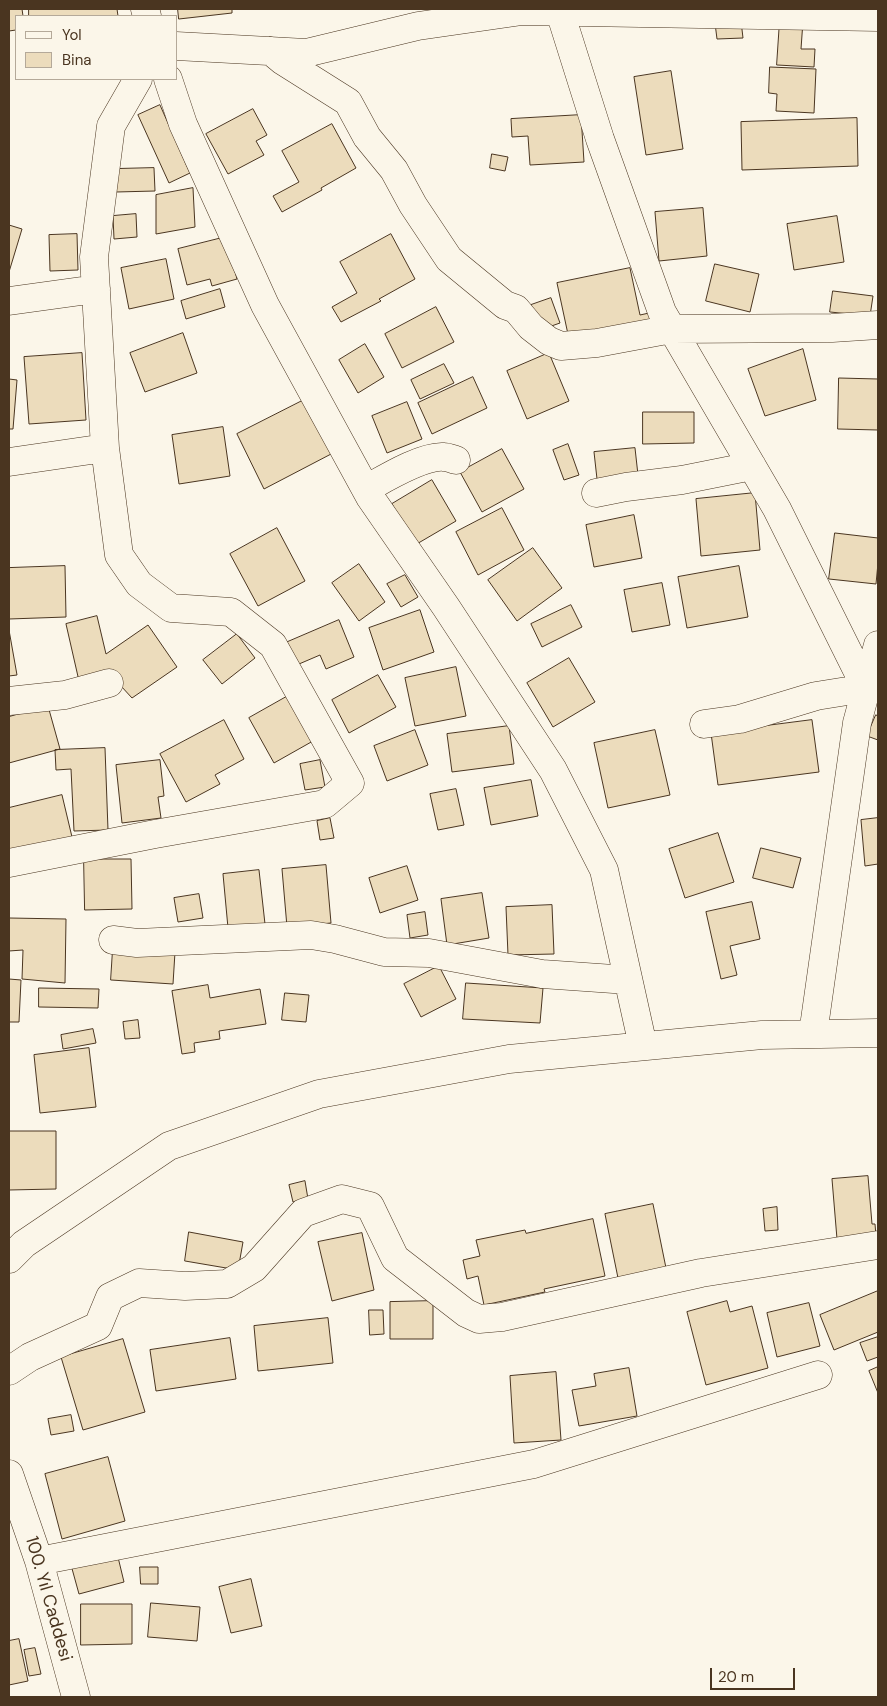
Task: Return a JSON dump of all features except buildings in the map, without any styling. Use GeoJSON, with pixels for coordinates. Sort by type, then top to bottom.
{"type":"FeatureCollection","features":[{"type":"Feature","properties":{"kind":"street"},"geometry":{"type":"LineString","coordinates":[[178,46],[306,53],[463,14],[522,11],[785,12],[878,17]]}},
{"type":"Feature","properties":{"kind":"street"},"geometry":{"type":"LineString","coordinates":[[560,12],[600,139],[662,312],[777,509],[872,684]]}},
{"type":"Feature","properties":{"kind":"street"},"geometry":{"type":"LineString","coordinates":[[271,51],[283,61],[348,102],[367,136],[394,170],[413,205],[449,259],[505,305],[516,309],[531,327],[549,341],[561,346],[597,343],[672,329],[832,328],[878,325]]}},
{"type":"Feature","properties":{"kind":"street"},"geometry":{"type":"LineString","coordinates":[[9,863],[155,834],[325,804],[350,783],[273,644],[231,612],[171,608],[138,584],[119,554],[105,448],[94,257],[111,126],[137,80]]}},
{"type":"Feature","properties":{"kind":"street"},"geometry":{"type":"LineString","coordinates":[[168,80],[183,124],[265,305],[366,489],[553,770],[604,870],[643,1046]]}},
{"type":"Feature","properties":{"kind":"street"},"geometry":{"type":"LineString","coordinates":[[9,301],[96,290]]}},
{"type":"Feature","properties":{"kind":"street"},"geometry":{"type":"LineString","coordinates":[[9,462],[105,448]]}},
{"type":"Feature","properties":{"kind":"street"},"geometry":{"type":"LineString","coordinates":[[366,489],[405,468],[426,460],[444,457],[456,460]]}},
{"type":"Feature","properties":{"kind":"street"},"geometry":{"type":"LineString","coordinates":[[596,493],[682,480],[752,466]]}},
{"type":"Feature","properties":{"kind":"street"},"geometry":{"type":"LineString","coordinates":[[813,1034],[857,723],[872,684],[878,645]]}},
{"type":"Feature","properties":{"kind":"street"},"geometry":{"type":"LineString","coordinates":[[9,701],[65,696],[110,683]]}},
{"type":"Feature","properties":{"kind":"street"},"geometry":{"type":"LineString","coordinates":[[704,724],[740,719],[816,696],[872,684]]}},
{"type":"Feature","properties":{"kind":"street"},"geometry":{"type":"LineString","coordinates":[[113,940],[137,943],[311,935],[336,939],[384,952],[428,953],[542,974],[628,980]]}},
{"type":"Feature","properties":{"kind":"street"},"geometry":{"type":"LineString","coordinates":[[9,1259],[24,1244],[169,1146],[319,1094],[509,1059],[762,1035],[878,1032]]}},
{"type":"Feature","properties":{"kind":"street"},"geometry":{"type":"LineString","coordinates":[[9,1371],[30,1357],[98,1326],[110,1297],[139,1284],[186,1286],[227,1284],[254,1268],[303,1213],[342,1199],[370,1206],[395,1258],[456,1306],[479,1319],[502,1317],[701,1273],[878,1245]]}},
{"type":"Feature","properties":{"kind":"street"},"geometry":{"type":"LineString","coordinates":[[39,1561],[534,1464],[818,1375]]}},
{"type":"Feature","properties":{"kind":"street","name":"100. Yıl Caddesi"},"geometry":{"type":"LineString","coordinates":[[9,1474],[39,1561],[76,1697]]}}]}
